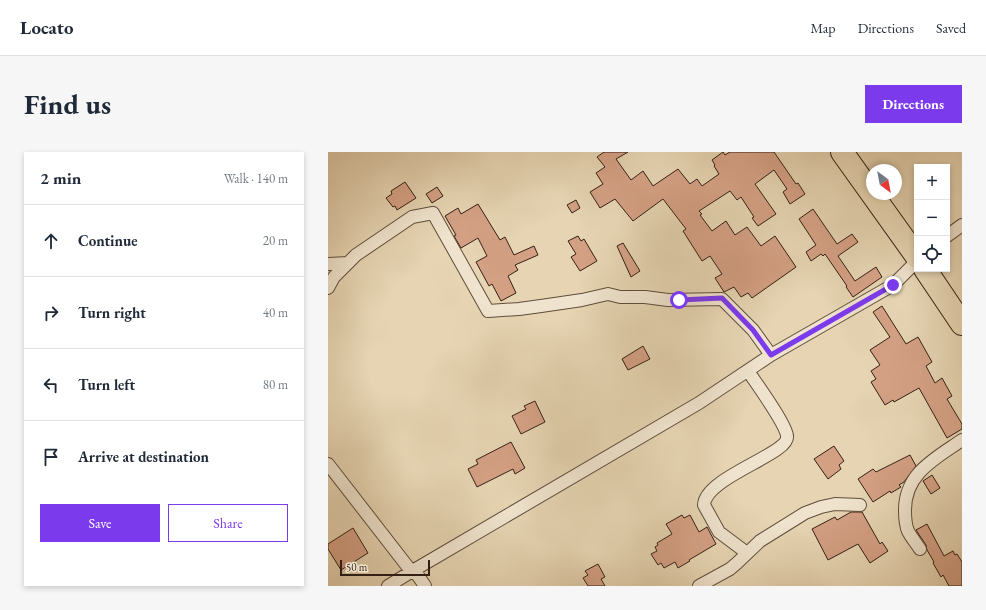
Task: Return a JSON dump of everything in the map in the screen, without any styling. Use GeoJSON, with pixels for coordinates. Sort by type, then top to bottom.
{"type":"FeatureCollection","features":[{"type":"Feature","properties":{"kind":"highway"},"geometry":{"type":"LineString","coordinates":[[842,152],[914,253]]}},
{"type":"Feature","properties":{"kind":"highway"},"geometry":{"type":"LineString","coordinates":[[927,272],[962,324]]}},
{"type":"Feature","properties":{"kind":"street"},"geometry":{"type":"LineString","coordinates":[[328,288],[334,277],[356,255],[412,217],[433,213],[488,310],[520,309],[582,300],[608,294],[620,297],[645,297],[668,300],[722,298],[753,330],[771,355]]}},
{"type":"Feature","properties":{"kind":"street"},"geometry":{"type":"LineString","coordinates":[[950,234],[962,225]]}},
{"type":"Feature","properties":{"kind":"street"},"geometry":{"type":"LineString","coordinates":[[328,264],[348,263]]}},
{"type":"Feature","properties":{"kind":"street"},"geometry":{"type":"LineString","coordinates":[[388,586],[699,403],[771,355],[893,285],[914,264]]}},
{"type":"Feature","properties":{"kind":"street"},"geometry":{"type":"LineString","coordinates":[[748,371],[781,422],[788,439],[785,444],[772,453],[732,475],[713,490],[704,501],[704,505],[719,532],[748,553]]}},
{"type":"Feature","properties":{"kind":"street"},"geometry":{"type":"LineString","coordinates":[[920,549],[908,530],[905,522],[905,504],[908,492],[915,476],[927,464],[962,440]]}},
{"type":"Feature","properties":{"kind":"street"},"geometry":{"type":"LineString","coordinates":[[328,464],[425,586]]}},
{"type":"Feature","properties":{"kind":"street"},"geometry":{"type":"LineString","coordinates":[[699,586],[730,568],[760,542],[805,513],[821,507],[836,504],[860,505]]}},
{"type":"Feature","properties":{"kind":"building"},"geometry":{"type":"Polygon","coordinates":[[[604,152],[628,152],[616,159],[631,180],[643,171],[653,186],[678,169],[690,184],[697,179],[702,186],[719,174],[712,160],[723,152],[725,155],[730,152],[774,152],[796,184],[798,183],[805,194],[790,204],[783,192],[787,189],[774,170],[755,184],[776,214],[758,226],[741,197],[737,200],[730,191],[699,211],[702,214],[700,215],[712,231],[726,221],[735,235],[747,227],[761,246],[775,236],[796,267],[752,298],[748,293],[741,297],[734,287],[724,292],[715,278],[722,274],[710,256],[702,261],[683,231],[686,229],[663,199],[633,221],[615,199],[600,208],[590,192],[603,184],[596,173],[605,167],[597,157],[604,152]]]}},
{"type":"Feature","properties":{"kind":"building"},"geometry":{"type":"Polygon","coordinates":[[[405,182],[416,198],[397,210],[395,206],[393,207],[386,198],[392,194],[391,191],[405,182]]]}},
{"type":"Feature","properties":{"kind":"building"},"geometry":{"type":"Polygon","coordinates":[[[437,187],[443,196],[432,203],[426,194],[437,187]]]}},
{"type":"Feature","properties":{"kind":"building"},"geometry":{"type":"Polygon","coordinates":[[[576,200],[580,208],[572,213],[567,205],[576,200]]]}},
{"type":"Feature","properties":{"kind":"building"},"geometry":{"type":"Polygon","coordinates":[[[478,204],[500,240],[505,237],[514,255],[534,246],[538,255],[515,265],[518,270],[508,276],[516,293],[501,301],[492,284],[489,286],[476,262],[487,256],[478,238],[461,248],[454,236],[456,235],[445,216],[458,208],[461,214],[478,204]]]}},
{"type":"Feature","properties":{"kind":"building"},"geometry":{"type":"Polygon","coordinates":[[[813,209],[837,244],[852,234],[858,242],[838,256],[855,281],[876,267],[882,277],[853,297],[825,254],[823,256],[821,254],[811,261],[806,252],[816,245],[799,219],[813,209]]]}},
{"type":"Feature","properties":{"kind":"building"},"geometry":{"type":"Polygon","coordinates":[[[578,236],[581,241],[584,239],[597,261],[580,271],[571,257],[576,254],[568,241],[578,236]]]}},
{"type":"Feature","properties":{"kind":"building"},"geometry":{"type":"Polygon","coordinates":[[[623,243],[640,271],[631,277],[617,246],[623,243]]]}},
{"type":"Feature","properties":{"kind":"building"},"geometry":{"type":"Polygon","coordinates":[[[882,306],[906,344],[918,337],[932,362],[926,366],[935,383],[942,378],[952,396],[947,399],[962,424],[962,429],[947,438],[919,388],[894,402],[893,400],[885,405],[871,382],[876,379],[871,371],[880,365],[870,350],[890,337],[873,312],[882,306]]]}},
{"type":"Feature","properties":{"kind":"building"},"geometry":{"type":"Polygon","coordinates":[[[643,346],[650,359],[628,370],[622,359],[643,346]]]}},
{"type":"Feature","properties":{"kind":"building"},"geometry":{"type":"Polygon","coordinates":[[[535,401],[545,422],[521,434],[512,416],[526,409],[524,406],[535,401]]]}},
{"type":"Feature","properties":{"kind":"building"},"geometry":{"type":"Polygon","coordinates":[[[511,442],[525,468],[515,474],[513,469],[477,487],[468,469],[478,464],[476,460],[511,442]]]}},
{"type":"Feature","properties":{"kind":"building"},"geometry":{"type":"Polygon","coordinates":[[[834,446],[844,461],[839,465],[841,469],[828,479],[814,459],[834,446]]]}},
{"type":"Feature","properties":{"kind":"building"},"geometry":{"type":"Polygon","coordinates":[[[910,455],[916,466],[904,482],[899,485],[901,487],[891,493],[890,491],[873,502],[858,479],[873,469],[876,472],[910,455]]]}},
{"type":"Feature","properties":{"kind":"building"},"geometry":{"type":"Polygon","coordinates":[[[932,475],[940,488],[931,494],[923,481],[932,475]]]}},
{"type":"Feature","properties":{"kind":"building"},"geometry":{"type":"Polygon","coordinates":[[[851,512],[862,512],[880,544],[882,542],[888,551],[870,563],[858,544],[828,560],[812,529],[835,517],[837,520],[851,512]]]}},
{"type":"Feature","properties":{"kind":"building"},"geometry":{"type":"Polygon","coordinates":[[[682,515],[684,518],[690,515],[699,532],[707,527],[716,544],[678,568],[675,562],[664,568],[661,563],[658,565],[651,554],[657,551],[655,547],[658,545],[657,543],[672,534],[666,524],[682,515]]]}},
{"type":"Feature","properties":{"kind":"building"},"geometry":{"type":"Polygon","coordinates":[[[927,524],[944,556],[953,551],[962,562],[962,586],[949,586],[943,575],[941,577],[933,563],[934,562],[927,550],[926,545],[916,530],[927,524]]]}},
{"type":"Feature","properties":{"kind":"building"},"geometry":{"type":"Polygon","coordinates":[[[353,528],[368,553],[341,570],[328,549],[328,544],[353,528]]]}},
{"type":"Feature","properties":{"kind":"building"},"geometry":{"type":"Polygon","coordinates":[[[598,564],[605,577],[601,579],[605,586],[588,586],[583,578],[588,575],[585,571],[598,564]]]}},
{"type":"Feature","properties":{"kind":"route"},"geometry":{"type":"LineString","coordinates":[[679,300],[722,298],[753,330],[771,355],[893,285]]}}]}
